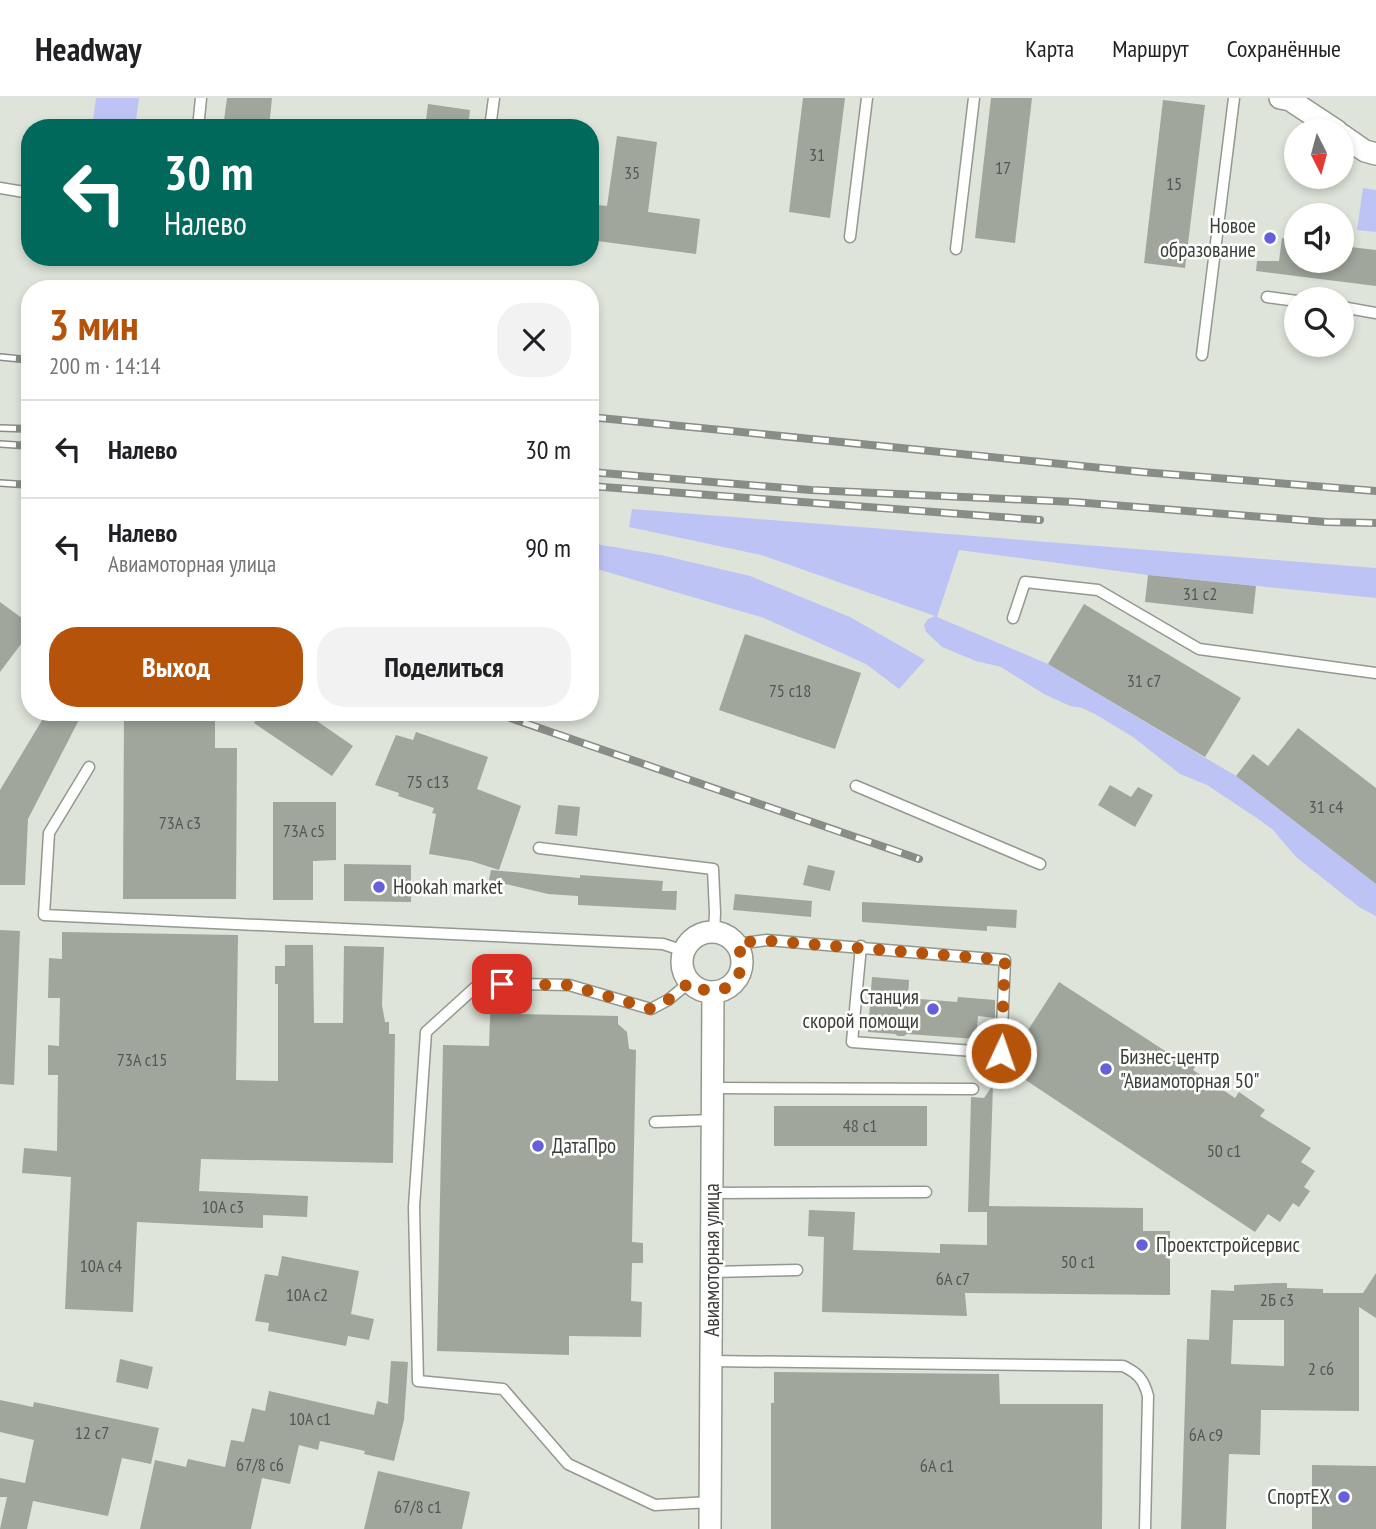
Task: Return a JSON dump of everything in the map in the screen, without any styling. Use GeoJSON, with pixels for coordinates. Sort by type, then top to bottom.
{"type":"FeatureCollection","features":[{"type":"Feature","properties":{"kind":"street"},"geometry":{"type":"LineString","coordinates":[[1287,99],[1318,119]]}},
{"type":"Feature","properties":{"kind":"street"},"geometry":{"type":"LineString","coordinates":[[1354,143],[1376,154]]}},
{"type":"Feature","properties":{"kind":"street"},"geometry":{"type":"LineString","coordinates":[[706,932],[714,932],[727,935],[737,944],[742,962],[737,979],[722,990],[713,992],[697,988],[690,982],[683,967],[684,951],[693,939],[706,932]]}},
{"type":"Feature","properties":{"kind":"street","name":"Авиамоторная улица"},"geometry":{"type":"LineString","coordinates":[[710,1529],[713,992]]}},
{"type":"Feature","properties":{"kind":"lane"},"geometry":{"type":"LineString","coordinates":[[199,119],[201,98]]}},
{"type":"Feature","properties":{"kind":"lane"},"geometry":{"type":"LineString","coordinates":[[491,119],[494,98]]}},
{"type":"Feature","properties":{"kind":"lane"},"geometry":{"type":"LineString","coordinates":[[850,237],[867,98]]}},
{"type":"Feature","properties":{"kind":"lane"},"geometry":{"type":"LineString","coordinates":[[956,249],[974,98]]}},
{"type":"Feature","properties":{"kind":"lane"},"geometry":{"type":"LineString","coordinates":[[1202,355],[1234,98]]}},
{"type":"Feature","properties":{"kind":"lane"},"geometry":{"type":"LineString","coordinates":[[0,188],[21,192]]}},
{"type":"Feature","properties":{"kind":"lane"},"geometry":{"type":"LineString","coordinates":[[1267,297],[1284,299]]}},
{"type":"Feature","properties":{"kind":"lane"},"geometry":{"type":"LineString","coordinates":[[1354,309],[1376,313]]}},
{"type":"Feature","properties":{"kind":"lane"},"geometry":{"type":"LineString","coordinates":[[1013,618],[1025,582],[1098,590],[1199,649],[1376,673]]}},
{"type":"Feature","properties":{"kind":"lane"},"geometry":{"type":"LineString","coordinates":[[89,767],[49,833],[44,915],[663,944],[684,951]]}},
{"type":"Feature","properties":{"kind":"lane"},"geometry":{"type":"LineString","coordinates":[[856,786],[1040,864]]}},
{"type":"Feature","properties":{"kind":"lane"},"geometry":{"type":"LineString","coordinates":[[538,848],[713,869],[714,932]]}},
{"type":"Feature","properties":{"kind":"lane"},"geometry":{"type":"LineString","coordinates":[[737,944],[767,940],[861,946],[1005,960],[1001,1053],[852,1042],[861,946]]}},
{"type":"Feature","properties":{"kind":"lane"},"geometry":{"type":"LineString","coordinates":[[690,982],[668,1000],[651,1009],[569,985],[480,983],[426,1032],[414,1207],[418,1381],[503,1389],[568,1464],[655,1506],[711,1502]]}},
{"type":"Feature","properties":{"kind":"lane"},"geometry":{"type":"LineString","coordinates":[[713,1088],[974,1090]]}},
{"type":"Feature","properties":{"kind":"lane"},"geometry":{"type":"LineString","coordinates":[[655,1122],[713,1120]]}},
{"type":"Feature","properties":{"kind":"lane"},"geometry":{"type":"LineString","coordinates":[[712,1193],[926,1192]]}},
{"type":"Feature","properties":{"kind":"lane"},"geometry":{"type":"LineString","coordinates":[[712,1272],[797,1270]]}},
{"type":"Feature","properties":{"kind":"lane"},"geometry":{"type":"LineString","coordinates":[[712,1361],[1123,1366],[1134,1371],[1144,1382],[1148,1396],[1145,1529]]}},
{"type":"Feature","properties":{"kind":"shaded area"},"geometry":{"type":"Polygon","coordinates":[[[96,98],[139,98],[136,119],[93,119],[96,98]]]}},
{"type":"Feature","properties":{"kind":"shaded area"},"geometry":{"type":"Polygon","coordinates":[[[1363,188],[1376,190],[1376,232],[1357,230],[1363,188]]]}},
{"type":"Feature","properties":{"kind":"shaded area"},"geometry":{"type":"Polygon","coordinates":[[[632,509],[1376,568],[1376,598],[1148,575],[959,550],[937,617],[1048,664],[1236,776],[1376,884],[1376,916],[1359,907],[1296,857],[1273,830],[1261,821],[1207,785],[1180,774],[1133,737],[1095,714],[1044,694],[1001,667],[976,661],[942,647],[926,632],[924,625],[928,619],[935,616],[761,555],[629,527],[632,509]]]}},
{"type":"Feature","properties":{"kind":"shaded area"},"geometry":{"type":"Polygon","coordinates":[[[599,545],[661,555],[750,576],[850,617],[925,660],[899,689],[866,664],[764,618],[599,570],[599,545]]]}},
{"type":"Feature","properties":{"kind":"building"},"geometry":{"type":"Polygon","coordinates":[[[227,98],[272,98],[270,119],[224,119],[227,98]]]}},
{"type":"Feature","properties":{"kind":"building"},"geometry":{"type":"Polygon","coordinates":[[[803,98],[845,98],[830,218],[789,212],[803,98]]]}},
{"type":"Feature","properties":{"kind":"building"},"geometry":{"type":"Polygon","coordinates":[[[991,98],[1032,98],[1015,243],[975,238],[991,98]]]}},
{"type":"Feature","properties":{"kind":"building"},"geometry":{"type":"Polygon","coordinates":[[[1163,100],[1205,105],[1185,268],[1144,263],[1163,100]]]}},
{"type":"Feature","properties":{"kind":"building"},"geometry":{"type":"Polygon","coordinates":[[[428,104],[470,110],[469,119],[426,119],[428,104]]]}},
{"type":"Feature","properties":{"kind":"building"},"geometry":{"type":"Polygon","coordinates":[[[617,136],[657,142],[648,212],[700,219],[696,254],[599,241],[599,205],[607,206],[617,136]]]}},
{"type":"Feature","properties":{"kind":"building"},"geometry":{"type":"Polygon","coordinates":[[[1282,238],[1284,273],[1354,273],[1354,247],[1376,250],[1376,286],[1256,271],[1257,261],[1279,261],[1282,238]]]}},
{"type":"Feature","properties":{"kind":"building"},"geometry":{"type":"Polygon","coordinates":[[[1148,575],[1256,586],[1253,614],[1145,602],[1148,575]]]}},
{"type":"Feature","properties":{"kind":"building"},"geometry":{"type":"Polygon","coordinates":[[[0,602],[21,617],[21,644],[0,672],[0,602]]]}},
{"type":"Feature","properties":{"kind":"building"},"geometry":{"type":"Polygon","coordinates":[[[1084,604],[1241,698],[1205,757],[1048,664],[1084,604]]]}},
{"type":"Feature","properties":{"kind":"building"},"geometry":{"type":"Polygon","coordinates":[[[745,634],[861,673],[835,749],[719,710],[745,634]]]}},
{"type":"Feature","properties":{"kind":"building"},"geometry":{"type":"Polygon","coordinates":[[[42,721],[78,721],[28,819],[25,885],[0,885],[0,790],[42,721]]]}},
{"type":"Feature","properties":{"kind":"building"},"geometry":{"type":"Polygon","coordinates":[[[124,721],[215,721],[215,748],[237,748],[236,899],[123,899],[124,721]]]}},
{"type":"Feature","properties":{"kind":"building"},"geometry":{"type":"Polygon","coordinates":[[[317,721],[353,746],[332,776],[254,723],[317,721]]]}},
{"type":"Feature","properties":{"kind":"building"},"geometry":{"type":"Polygon","coordinates":[[[1298,728],[1376,788],[1376,884],[1236,776],[1253,754],[1268,766],[1298,728]]]}},
{"type":"Feature","properties":{"kind":"building"},"geometry":{"type":"Polygon","coordinates":[[[416,732],[488,757],[477,789],[521,806],[499,870],[471,861],[429,854],[436,814],[432,813],[434,808],[375,785],[396,735],[413,740],[416,732]]]}},
{"type":"Feature","properties":{"kind":"building"},"geometry":{"type":"Polygon","coordinates":[[[1110,785],[1131,797],[1138,787],[1153,795],[1135,827],[1098,805],[1110,785]]]}},
{"type":"Feature","properties":{"kind":"building"},"geometry":{"type":"Polygon","coordinates":[[[273,802],[336,802],[336,860],[313,861],[313,900],[273,900],[273,802]]]}},
{"type":"Feature","properties":{"kind":"building"},"geometry":{"type":"Polygon","coordinates":[[[558,805],[580,807],[577,836],[555,834],[558,805]]]}},
{"type":"Feature","properties":{"kind":"building"},"geometry":{"type":"Polygon","coordinates":[[[344,864],[411,865],[411,902],[344,901],[344,864]]]}},
{"type":"Feature","properties":{"kind":"building"},"geometry":{"type":"Polygon","coordinates":[[[808,865],[835,871],[830,891],[803,885],[808,865]]]}},
{"type":"Feature","properties":{"kind":"building"},"geometry":{"type":"Polygon","coordinates":[[[491,870],[580,878],[580,875],[663,881],[662,891],[677,891],[676,910],[578,905],[578,896],[548,894],[489,880],[491,870]]]}},
{"type":"Feature","properties":{"kind":"building"},"geometry":{"type":"Polygon","coordinates":[[[735,894],[812,901],[811,917],[733,910],[735,894]]]}},
{"type":"Feature","properties":{"kind":"building"},"geometry":{"type":"Polygon","coordinates":[[[862,902],[1017,910],[1016,928],[987,926],[987,931],[862,922],[862,902]]]}},
{"type":"Feature","properties":{"kind":"building"},"geometry":{"type":"Polygon","coordinates":[[[0,930],[20,931],[14,1085],[0,1084],[0,930]]]}},
{"type":"Feature","properties":{"kind":"building"},"geometry":{"type":"Polygon","coordinates":[[[62,932],[238,935],[236,1080],[278,1081],[278,984],[275,984],[275,966],[285,966],[285,945],[313,945],[314,1023],[343,1023],[344,946],[384,947],[382,1005],[385,1022],[389,1022],[389,1034],[395,1034],[393,1163],[201,1159],[199,1191],[308,1196],[307,1217],[263,1215],[263,1228],[137,1222],[133,1312],[65,1309],[71,1177],[22,1173],[24,1148],[57,1151],[58,1075],[48,1075],[48,1045],[59,1046],[60,998],[48,998],[49,958],[62,959],[62,932]]]}},
{"type":"Feature","properties":{"kind":"building","name":"Станция скорой помощи"},"geometry":{"type":"Polygon","coordinates":[[[872,977],[909,980],[908,998],[957,1002],[958,997],[995,1000],[995,1018],[978,1016],[976,1039],[868,1032],[872,977]]]}},
{"type":"Feature","properties":{"kind":"building"},"geometry":{"type":"Polygon","coordinates":[[[1059,982],[1176,1058],[1178,1056],[1195,1067],[1193,1070],[1235,1098],[1239,1092],[1265,1110],[1260,1116],[1311,1148],[1301,1162],[1315,1171],[1304,1187],[1310,1191],[1299,1207],[1293,1203],[1280,1222],[1268,1214],[1255,1232],[1018,1075],[1020,1071],[1011,1063],[1019,1051],[1019,1044],[1059,982]]]}},
{"type":"Feature","properties":{"kind":"building","name":"ДатаПро"},"geometry":{"type":"Polygon","coordinates":[[[491,991],[519,992],[518,1014],[618,1016],[618,1024],[627,1032],[629,1049],[636,1050],[632,1242],[643,1243],[643,1263],[632,1263],[631,1301],[642,1302],[641,1337],[569,1336],[569,1355],[437,1351],[443,1045],[489,1046],[491,991]]]}},
{"type":"Feature","properties":{"kind":"building"},"geometry":{"type":"Polygon","coordinates":[[[993,1085],[989,1206],[1143,1208],[1143,1231],[1170,1231],[1170,1295],[965,1293],[967,1316],[822,1312],[824,1237],[808,1236],[809,1210],[855,1212],[853,1250],[940,1253],[940,1244],[987,1245],[987,1212],[968,1212],[971,1097],[984,1098],[993,1085]]]}},
{"type":"Feature","properties":{"kind":"building"},"geometry":{"type":"Polygon","coordinates":[[[774,1106],[927,1106],[927,1146],[774,1146],[774,1106]]]}},
{"type":"Feature","properties":{"kind":"building"},"geometry":{"type":"Polygon","coordinates":[[[282,1256],[359,1271],[351,1314],[374,1319],[369,1340],[348,1336],[346,1346],[268,1331],[269,1323],[255,1321],[265,1274],[278,1276],[282,1256]]]}},
{"type":"Feature","properties":{"kind":"building"},"geometry":{"type":"Polygon","coordinates":[[[1376,1273],[1376,1318],[1359,1307],[1359,1411],[1261,1410],[1260,1455],[1229,1454],[1226,1529],[1181,1529],[1187,1339],[1209,1340],[1211,1290],[1234,1291],[1234,1285],[1287,1283],[1287,1288],[1323,1289],[1323,1293],[1363,1293],[1376,1273]],[[1233,1320],[1231,1364],[1284,1366],[1284,1320],[1233,1320]]]}},
{"type":"Feature","properties":{"kind":"building"},"geometry":{"type":"Polygon","coordinates":[[[120,1359],[153,1367],[148,1389],[116,1382],[120,1359]]]}},
{"type":"Feature","properties":{"kind":"building"},"geometry":{"type":"Polygon","coordinates":[[[391,1361],[408,1362],[404,1420],[394,1461],[320,1441],[318,1450],[299,1445],[290,1484],[262,1478],[251,1529],[140,1529],[155,1460],[186,1467],[188,1459],[225,1467],[231,1440],[244,1442],[252,1408],[265,1411],[269,1391],[374,1415],[377,1401],[388,1404],[391,1361]]]}},
{"type":"Feature","properties":{"kind":"building"},"geometry":{"type":"Polygon","coordinates":[[[774,1372],[999,1374],[1000,1404],[1103,1404],[1102,1529],[771,1529],[771,1403],[774,1403],[774,1372]]]}},
{"type":"Feature","properties":{"kind":"building"},"geometry":{"type":"Polygon","coordinates":[[[0,1400],[33,1407],[34,1402],[159,1428],[151,1464],[122,1458],[108,1516],[33,1501],[27,1529],[0,1529],[7,1497],[0,1497],[0,1478],[25,1483],[34,1440],[0,1432],[0,1400]]]}},
{"type":"Feature","properties":{"kind":"building","name":"СпортEX"},"geometry":{"type":"Polygon","coordinates":[[[1312,1465],[1376,1466],[1376,1529],[1312,1529],[1312,1465]]]}},
{"type":"Feature","properties":{"kind":"building"},"geometry":{"type":"Polygon","coordinates":[[[378,1471],[470,1492],[462,1529],[364,1529],[378,1471]]]}},
{"type":"Feature","properties":{"kind":"railway"},"geometry":{"type":"LineString","coordinates":[[0,357],[21,359]]}},
{"type":"Feature","properties":{"kind":"railway"},"geometry":{"type":"LineString","coordinates":[[599,418],[1142,472],[1376,491]]}},
{"type":"Feature","properties":{"kind":"railway"},"geometry":{"type":"LineString","coordinates":[[0,428],[21,429]]}},
{"type":"Feature","properties":{"kind":"railway"},"geometry":{"type":"LineString","coordinates":[[0,444],[21,445]]}},
{"type":"Feature","properties":{"kind":"railway"},"geometry":{"type":"LineString","coordinates":[[599,473],[811,490],[1074,502],[1326,522],[1376,523]]}},
{"type":"Feature","properties":{"kind":"railway"},"geometry":{"type":"LineString","coordinates":[[0,483],[21,484]]}},
{"type":"Feature","properties":{"kind":"railway"},"geometry":{"type":"LineString","coordinates":[[599,487],[1040,520]]}},
{"type":"Feature","properties":{"kind":"railway"},"geometry":{"type":"LineString","coordinates":[[519,721],[919,859]]}},
{"type":"Feature","properties":{"kind":"place","name":"Новое образование"},"geometry":{"type":"Point","coordinates":[1270,238]}},
{"type":"Feature","properties":{"kind":"place","name":"Hookah market"},"geometry":{"type":"Point","coordinates":[379,887]}},
{"type":"Feature","properties":{"kind":"place","name":"Станция скорой помощи"},"geometry":{"type":"Point","coordinates":[933,1009]}},
{"type":"Feature","properties":{"kind":"place","name":"Бизнес-центр \"Авиамоторная 50\""},"geometry":{"type":"Point","coordinates":[1106,1069]}},
{"type":"Feature","properties":{"kind":"place","name":"ДатаПро"},"geometry":{"type":"Point","coordinates":[538,1146]}},
{"type":"Feature","properties":{"kind":"place","name":"Проектстройсервис"},"geometry":{"type":"Point","coordinates":[1142,1245]}},
{"type":"Feature","properties":{"kind":"place","name":"СпортEX"},"geometry":{"type":"Point","coordinates":[1344,1497]}},
{"type":"Feature","properties":{"kind":"route"},"geometry":{"type":"LineString","coordinates":[[502,984],[569,985],[651,1009],[668,1000],[690,982],[697,988],[713,992],[730,986],[741,971],[741,953],[737,944],[760,940],[861,946],[1005,960],[1001,1053]]}}]}
